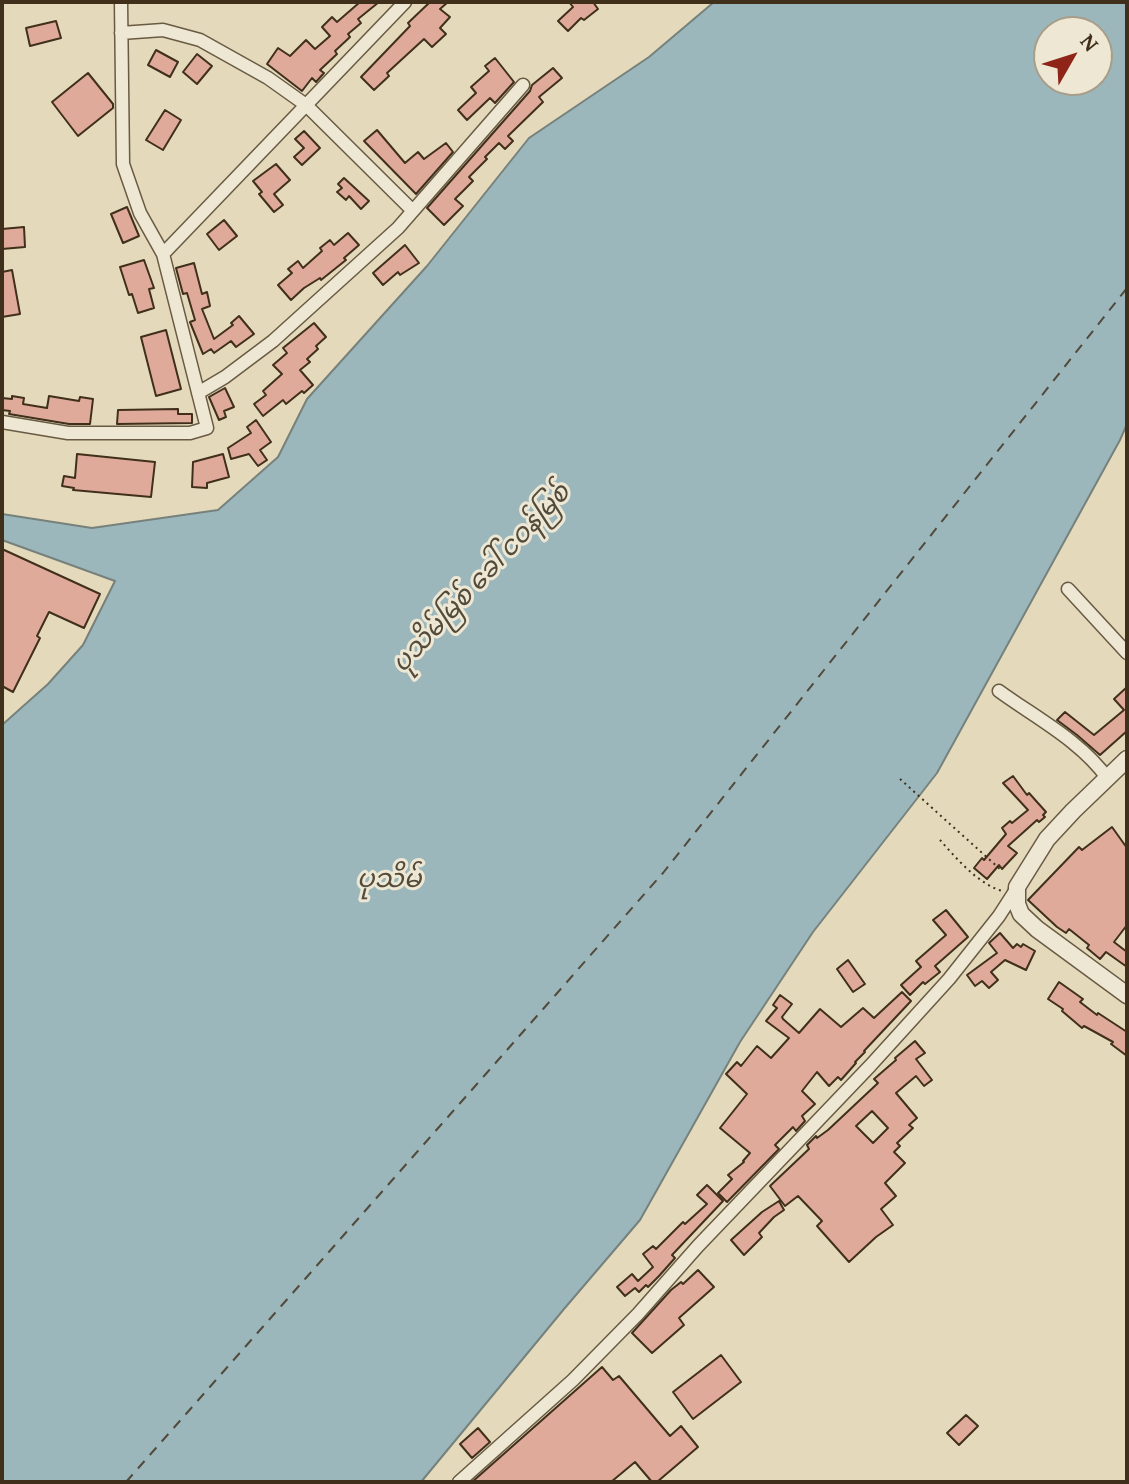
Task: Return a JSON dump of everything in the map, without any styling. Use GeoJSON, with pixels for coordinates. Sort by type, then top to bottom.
{"type":"FeatureCollection","features":[{"type":"Feature","properties":{"kind":"street"},"geometry":{"type":"LineString","coordinates":[[2,422],[68,433],[190,433],[207,428],[163,254],[140,213],[123,164],[121,2]]}},
{"type":"Feature","properties":{"kind":"street"},"geometry":{"type":"LineString","coordinates":[[163,254],[405,2]]}},
{"type":"Feature","properties":{"kind":"street"},"geometry":{"type":"LineString","coordinates":[[121,33],[163,30],[200,40],[268,78],[306,105],[413,211]]}},
{"type":"Feature","properties":{"kind":"street"},"geometry":{"type":"LineString","coordinates":[[198,393],[273,341],[388,237],[523,85]]}},
{"type":"Feature","properties":{"kind":"street"},"geometry":{"type":"LineString","coordinates":[[1068,589],[1127,653]]}},
{"type":"Feature","properties":{"kind":"street"},"geometry":{"type":"LineString","coordinates":[[999,691],[1081,749],[1108,779]]}},
{"type":"Feature","properties":{"kind":"street"},"geometry":{"type":"LineString","coordinates":[[459,1482],[573,1380],[820,1120],[949,979],[999,916],[1047,839],[1127,759]]}},
{"type":"Feature","properties":{"kind":"street"},"geometry":{"type":"LineString","coordinates":[[1017,887],[1017,904],[1021,914],[1127,995]]}},
{"type":"Feature","properties":{"kind":"path"},"geometry":{"type":"LineString","coordinates":[[900,779],[1001,870]]}},
{"type":"Feature","properties":{"kind":"path"},"geometry":{"type":"LineString","coordinates":[[940,840],[974,875],[997,890],[1008,892],[1017,887]]}},
{"type":"Feature","properties":{"kind":"water","name":"ပုသိမ်"},"geometry":{"type":"Polygon","coordinates":[[[714,2],[1127,2],[1127,424],[937,773],[813,932],[740,1042],[640,1220],[421,1482],[2,1482],[2,725],[48,684],[83,645],[115,581],[2,540],[2,514],[92,528],[218,510],[278,457],[307,399],[427,266],[529,138],[649,57],[714,2]]]}},
{"type":"Feature","properties":{"kind":"building"},"geometry":{"type":"Polygon","coordinates":[[[360,2],[379,2],[358,19],[361,23],[348,34],[350,37],[335,51],[337,54],[320,70],[324,73],[316,82],[312,78],[302,91],[267,64],[278,48],[290,56],[306,40],[315,49],[330,36],[322,27],[332,17],[337,22],[360,2]]]}},
{"type":"Feature","properties":{"kind":"building"},"geometry":{"type":"Polygon","coordinates":[[[430,2],[448,2],[440,9],[450,17],[440,28],[446,34],[432,47],[424,39],[387,73],[389,76],[374,90],[361,77],[430,2]]]}},
{"type":"Feature","properties":{"kind":"building"},"geometry":{"type":"Polygon","coordinates":[[[569,2],[593,2],[598,9],[584,20],[581,18],[568,31],[558,21],[573,7],[569,2]]]}},
{"type":"Feature","properties":{"kind":"building"},"geometry":{"type":"Polygon","coordinates":[[[56,21],[61,38],[30,46],[26,28],[56,21]]]}},
{"type":"Feature","properties":{"kind":"building"},"geometry":{"type":"Polygon","coordinates":[[[156,50],[178,62],[170,77],[148,65],[156,50]]]}},
{"type":"Feature","properties":{"kind":"building"},"geometry":{"type":"Polygon","coordinates":[[[197,54],[212,66],[197,84],[183,72],[197,54]]]}},
{"type":"Feature","properties":{"kind":"building"},"geometry":{"type":"Polygon","coordinates":[[[495,58],[514,82],[495,103],[490,98],[467,120],[458,110],[476,93],[471,87],[489,71],[485,66],[495,58]]]}},
{"type":"Feature","properties":{"kind":"building"},"geometry":{"type":"Polygon","coordinates":[[[553,68],[562,78],[539,97],[543,102],[508,136],[513,141],[505,149],[499,143],[485,157],[487,159],[469,177],[473,181],[455,199],[463,206],[444,225],[427,208],[532,85],[553,68]]]}},
{"type":"Feature","properties":{"kind":"building"},"geometry":{"type":"Polygon","coordinates":[[[88,73],[113,108],[78,136],[52,102],[88,73]]]}},
{"type":"Feature","properties":{"kind":"building"},"geometry":{"type":"Polygon","coordinates":[[[165,110],[181,120],[163,150],[146,140],[165,110]]]}},
{"type":"Feature","properties":{"kind":"building"},"geometry":{"type":"Polygon","coordinates":[[[377,130],[405,163],[418,152],[424,159],[446,143],[453,152],[416,194],[364,141],[377,130]]]}},
{"type":"Feature","properties":{"kind":"building"},"geometry":{"type":"Polygon","coordinates":[[[304,131],[320,148],[302,165],[294,157],[304,148],[295,139],[304,131]]]}},
{"type":"Feature","properties":{"kind":"building"},"geometry":{"type":"Polygon","coordinates":[[[276,164],[290,180],[274,194],[283,205],[274,212],[253,181],[276,164]]]}},
{"type":"Feature","properties":{"kind":"building"},"geometry":{"type":"Polygon","coordinates":[[[344,178],[369,201],[361,209],[349,196],[346,200],[337,192],[342,188],[338,184],[344,178]]]}},
{"type":"Feature","properties":{"kind":"building"},"geometry":{"type":"Polygon","coordinates":[[[127,207],[139,236],[123,243],[111,214],[127,207]]]}},
{"type":"Feature","properties":{"kind":"building"},"geometry":{"type":"Polygon","coordinates":[[[224,220],[237,236],[219,250],[207,234],[224,220]]]}},
{"type":"Feature","properties":{"kind":"building"},"geometry":{"type":"Polygon","coordinates":[[[24,227],[25,247],[2,249],[2,229],[24,227]]]}},
{"type":"Feature","properties":{"kind":"building"},"geometry":{"type":"Polygon","coordinates":[[[348,233],[359,245],[344,258],[346,260],[291,300],[278,285],[292,273],[288,269],[298,261],[303,268],[330,240],[334,245],[348,233]]]}},
{"type":"Feature","properties":{"kind":"building"},"geometry":{"type":"Polygon","coordinates":[[[405,245],[419,263],[400,275],[398,272],[383,285],[373,273],[405,245]]]}},
{"type":"Feature","properties":{"kind":"building"},"geometry":{"type":"Polygon","coordinates":[[[144,260],[154,288],[149,289],[154,308],[138,313],[120,267],[144,260]]]}},
{"type":"Feature","properties":{"kind":"building"},"geometry":{"type":"Polygon","coordinates":[[[194,263],[202,294],[207,292],[210,306],[202,309],[214,339],[233,325],[231,323],[239,316],[254,334],[236,347],[231,341],[214,353],[211,349],[203,354],[190,322],[195,320],[187,293],[183,294],[176,268],[194,263]]]}},
{"type":"Feature","properties":{"kind":"building"},"geometry":{"type":"Polygon","coordinates":[[[12,270],[20,314],[2,317],[2,272],[12,270]]]}},
{"type":"Feature","properties":{"kind":"building"},"geometry":{"type":"Polygon","coordinates":[[[314,323],[326,337],[307,359],[310,362],[300,370],[313,385],[286,404],[283,400],[263,416],[254,404],[266,395],[263,391],[282,374],[273,365],[287,353],[283,348],[314,323]]]}},
{"type":"Feature","properties":{"kind":"building"},"geometry":{"type":"Polygon","coordinates":[[[166,330],[181,389],[156,396],[141,337],[166,330]]]}},
{"type":"Feature","properties":{"kind":"building"},"geometry":{"type":"Polygon","coordinates":[[[225,388],[234,407],[224,411],[226,417],[219,420],[209,397],[225,388]]]}},
{"type":"Feature","properties":{"kind":"building"},"geometry":{"type":"Polygon","coordinates":[[[12,396],[24,398],[23,404],[47,408],[49,396],[79,401],[80,397],[93,399],[90,424],[69,424],[9,414],[10,411],[2,410],[2,398],[12,399],[12,396]]]}},
{"type":"Feature","properties":{"kind":"building"},"geometry":{"type":"Polygon","coordinates":[[[178,409],[178,414],[192,414],[192,423],[117,424],[118,410],[178,409]]]}},
{"type":"Feature","properties":{"kind":"building"},"geometry":{"type":"Polygon","coordinates":[[[256,420],[271,442],[260,450],[267,460],[258,466],[249,454],[231,459],[228,448],[251,433],[247,427],[256,420]]]}},
{"type":"Feature","properties":{"kind":"building"},"geometry":{"type":"Polygon","coordinates":[[[77,454],[155,462],[151,497],[73,490],[62,486],[64,476],[75,478],[77,454]]]}},
{"type":"Feature","properties":{"kind":"building"},"geometry":{"type":"Polygon","coordinates":[[[223,454],[229,477],[207,483],[207,488],[192,487],[193,462],[223,454]]]}},
{"type":"Feature","properties":{"kind":"building"},"geometry":{"type":"Polygon","coordinates":[[[2,549],[100,594],[84,628],[49,612],[37,636],[40,638],[13,692],[2,686],[2,549]]]}},
{"type":"Feature","properties":{"kind":"building"},"geometry":{"type":"Polygon","coordinates":[[[1127,687],[1127,731],[1100,755],[1057,720],[1065,712],[1094,735],[1124,710],[1114,699],[1127,687]]]}},
{"type":"Feature","properties":{"kind":"building"},"geometry":{"type":"Polygon","coordinates":[[[1013,776],[1027,795],[1029,793],[1046,812],[1045,817],[1039,822],[1037,820],[1008,846],[1017,853],[1002,869],[999,865],[987,879],[974,868],[1006,834],[1002,828],[1028,810],[1003,783],[1013,776]]]}},
{"type":"Feature","properties":{"kind":"building"},"geometry":{"type":"Polygon","coordinates":[[[1112,827],[1127,848],[1127,925],[1114,942],[1127,952],[1127,967],[1106,952],[1100,959],[1087,948],[1089,945],[1069,929],[1066,933],[1057,927],[1028,900],[1079,847],[1082,850],[1112,827]]]}},
{"type":"Feature","properties":{"kind":"building"},"geometry":{"type":"Polygon","coordinates":[[[946,910],[968,937],[935,966],[940,972],[925,984],[923,982],[910,995],[901,985],[921,967],[916,961],[946,935],[933,920],[946,910]]]}},
{"type":"Feature","properties":{"kind":"building"},"geometry":{"type":"Polygon","coordinates":[[[1000,933],[1013,948],[1023,944],[1035,951],[1026,970],[1005,960],[991,972],[998,980],[989,988],[982,981],[975,986],[967,975],[997,953],[989,943],[1000,933]]]}},
{"type":"Feature","properties":{"kind":"building"},"geometry":{"type":"Polygon","coordinates":[[[848,960],[865,984],[853,992],[837,969],[848,960]]]}},
{"type":"Feature","properties":{"kind":"building"},"geometry":{"type":"Polygon","coordinates":[[[1059,982],[1083,999],[1080,1002],[1097,1015],[1127,1032],[1127,1056],[1111,1044],[1113,1042],[1084,1026],[1082,1028],[1048,999],[1059,982]]]}},
{"type":"Feature","properties":{"kind":"building"},"geometry":{"type":"Polygon","coordinates":[[[902,992],[911,1001],[841,1080],[838,1077],[829,1086],[817,1072],[802,1091],[815,1104],[802,1116],[805,1121],[796,1131],[793,1127],[775,1145],[779,1149],[727,1202],[718,1193],[732,1179],[728,1175],[750,1153],[720,1128],[747,1094],[726,1074],[737,1062],[741,1066],[757,1046],[771,1058],[789,1038],[766,1021],[777,1008],[773,1005],[780,995],[792,1004],[783,1019],[799,1033],[820,1009],[841,1027],[863,1008],[874,1018],[902,992]]]}},
{"type":"Feature","properties":{"kind":"building"},"geometry":{"type":"Polygon","coordinates":[[[915,1041],[925,1053],[916,1059],[932,1080],[924,1086],[916,1076],[896,1093],[917,1118],[909,1125],[913,1128],[897,1143],[900,1146],[894,1152],[905,1163],[885,1183],[896,1196],[881,1209],[893,1225],[849,1262],[817,1226],[822,1221],[798,1196],[785,1206],[770,1186],[809,1149],[807,1145],[816,1136],[828,1130],[878,1083],[874,1079],[915,1041]],[[872,1111],[856,1126],[873,1143],[888,1128],[872,1111]]]}},
{"type":"Feature","properties":{"kind":"building"},"geometry":{"type":"Polygon","coordinates":[[[707,1185],[723,1201],[672,1255],[675,1258],[648,1287],[646,1285],[639,1292],[635,1288],[625,1296],[617,1287],[632,1274],[638,1281],[653,1267],[643,1254],[653,1246],[656,1249],[707,1204],[697,1195],[707,1185]]]}},
{"type":"Feature","properties":{"kind":"building"},"geometry":{"type":"Polygon","coordinates":[[[779,1201],[784,1210],[759,1233],[762,1237],[744,1255],[731,1240],[779,1201]]]}},
{"type":"Feature","properties":{"kind":"building"},"geometry":{"type":"Polygon","coordinates":[[[698,1270],[714,1287],[679,1318],[684,1325],[652,1353],[632,1333],[671,1290],[698,1270]]]}},
{"type":"Feature","properties":{"kind":"building"},"geometry":{"type":"Polygon","coordinates":[[[721,1355],[741,1382],[693,1419],[673,1392],[721,1355]]]}},
{"type":"Feature","properties":{"kind":"building"},"geometry":{"type":"Polygon","coordinates":[[[602,1367],[613,1380],[619,1376],[670,1436],[681,1426],[698,1447],[657,1482],[652,1482],[635,1462],[611,1482],[472,1482],[602,1367]]]}},
{"type":"Feature","properties":{"kind":"building"},"geometry":{"type":"Polygon","coordinates":[[[966,1415],[978,1426],[959,1445],[947,1433],[966,1415]]]}},
{"type":"Feature","properties":{"kind":"building"},"geometry":{"type":"Polygon","coordinates":[[[478,1428],[490,1442],[472,1458],[460,1444],[478,1428]]]}},
{"type":"Feature","properties":{"kind":"ferry route"},"geometry":{"type":"LineString","coordinates":[[126,1482],[663,873],[1127,288]]}},
{"type":"Feature","properties":{"kind":"water label","name":"ပုသိမ်မြစ် ခေါ် ငဝန်မြစ်"},"geometry":{"type":"Point","coordinates":[482,579]}}]}
